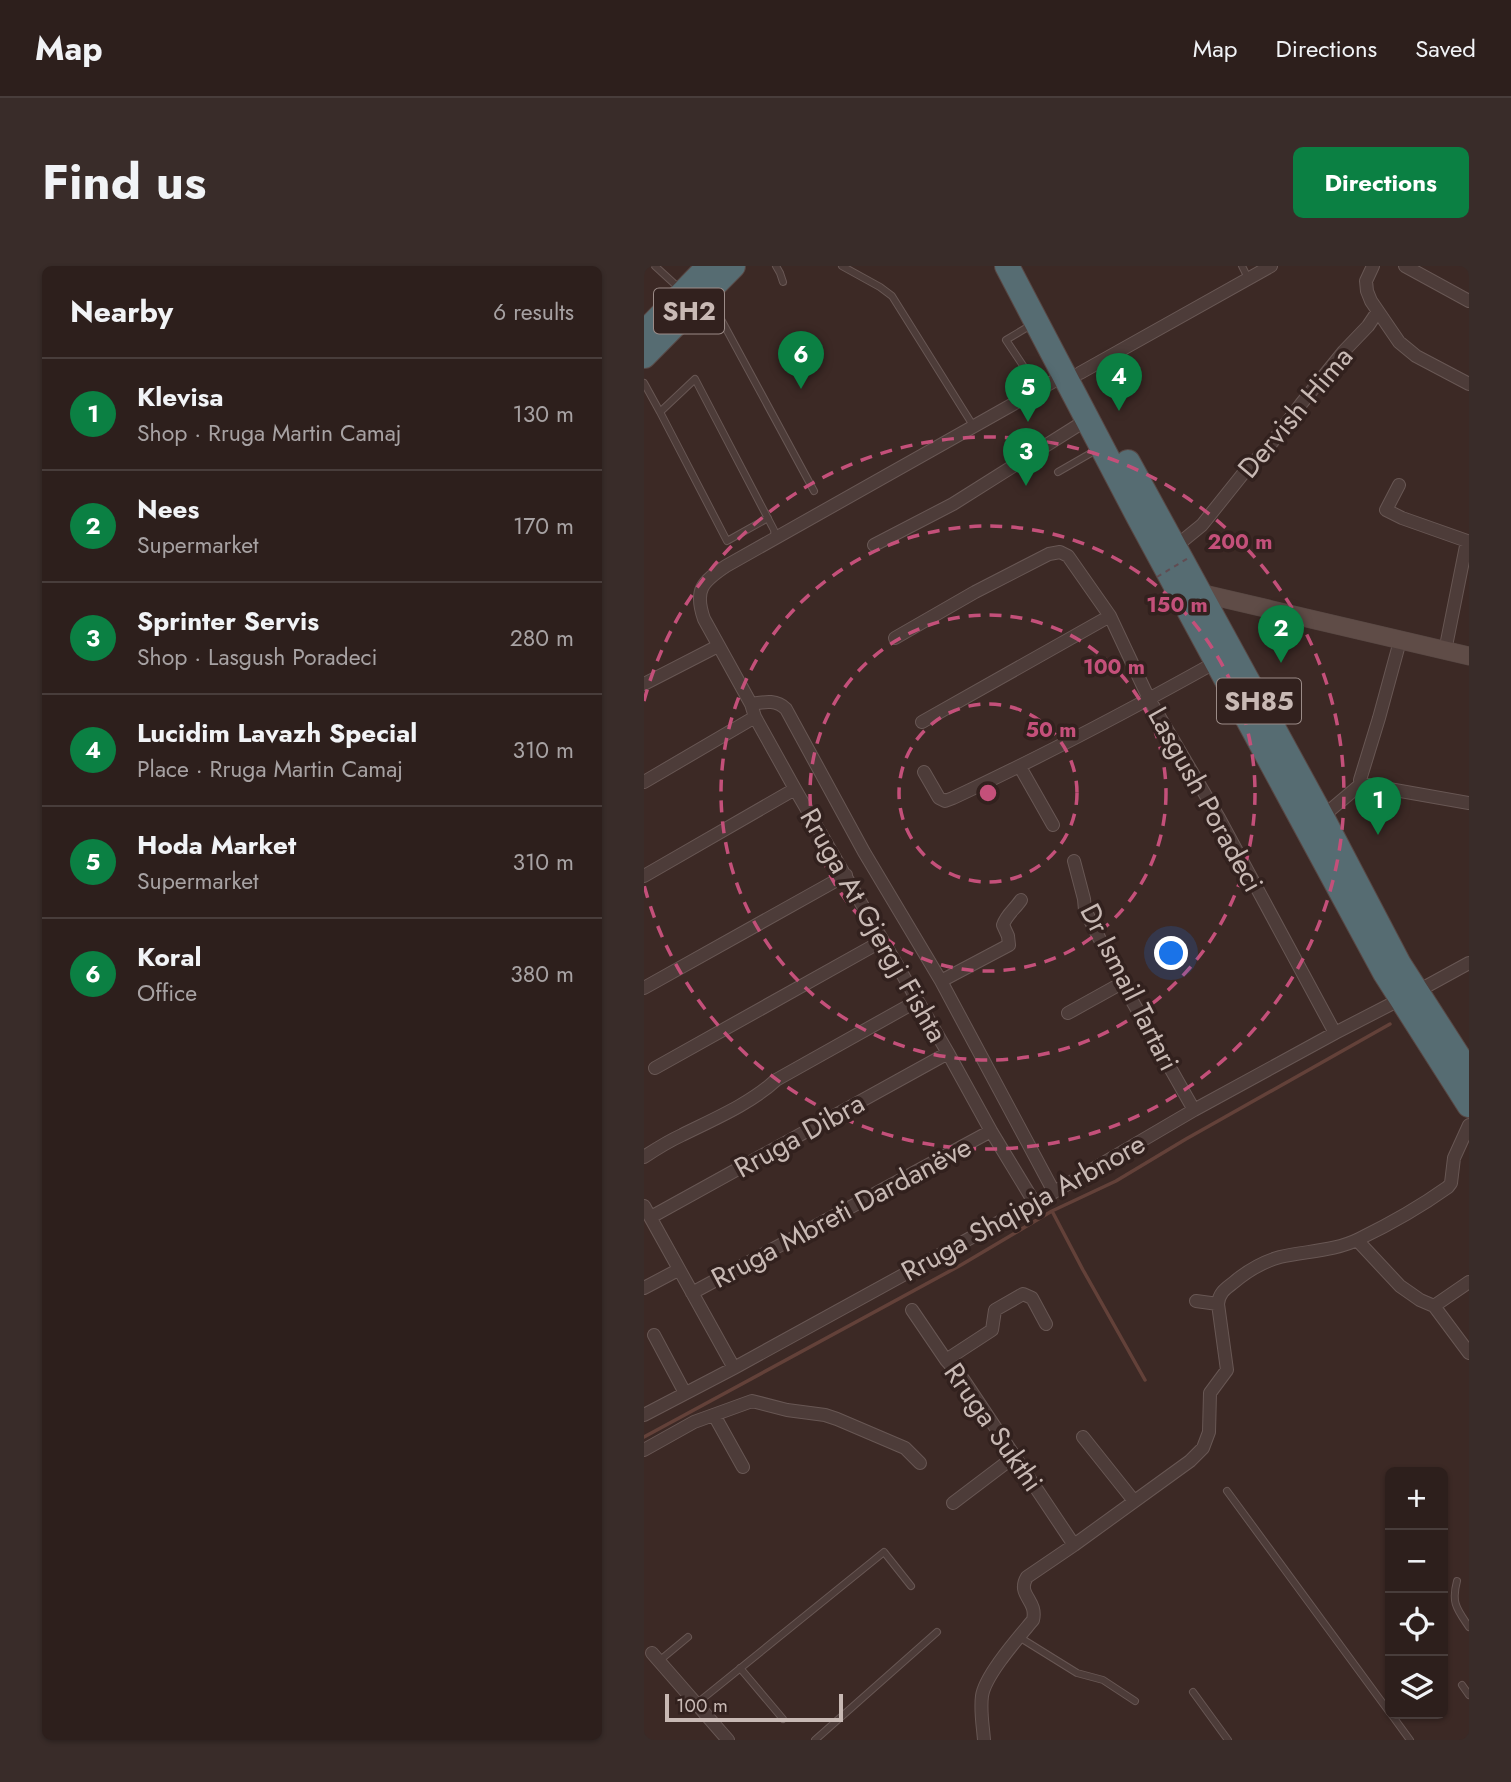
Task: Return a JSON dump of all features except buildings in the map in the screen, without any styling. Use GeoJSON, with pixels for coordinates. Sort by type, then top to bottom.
{"type":"FeatureCollection","features":[{"type":"Feature","properties":{"kind":"highway","name":"SH2"},"geometry":{"type":"LineString","coordinates":[[644,334],[698,279],[733,266]]}},
{"type":"Feature","properties":{"kind":"highway","name":"SH85"},"geometry":{"type":"LineString","coordinates":[[1013,270],[1036,322],[1072,374],[1088,419],[1216,662],[1469,1105]]}},
{"type":"Feature","properties":{"kind":"highway","name":"SH85"},"geometry":{"type":"LineString","coordinates":[[1013,270],[1072,374],[1183,552],[1200,593],[1399,964],[1408,995],[1469,1073]]}},
{"type":"Feature","properties":{"kind":"highway","name":"SH2"},"geometry":{"type":"LineString","coordinates":[[644,356],[698,279]]}},
{"type":"Feature","properties":{"kind":"street","name":"Rruga At Gjergj Fishta"},"geometry":{"type":"LineString","coordinates":[[1034,1202],[990,1131],[755,717],[751,704],[704,618],[699,604],[701,589],[709,577],[775,538],[1037,390],[1072,374],[1245,272],[1271,266]]}},
{"type":"Feature","properties":{"kind":"street"},"geometry":{"type":"LineString","coordinates":[[1373,266],[1366,281],[1367,291],[1398,342],[1416,356],[1469,384]]}},
{"type":"Feature","properties":{"kind":"street"},"geometry":{"type":"LineString","coordinates":[[1405,266],[1469,301]]}},
{"type":"Feature","properties":{"kind":"street","name":"Dervish Hima"},"geometry":{"type":"LineString","coordinates":[[1183,552],[1246,470],[1378,311]]}},
{"type":"Feature","properties":{"kind":"street"},"geometry":{"type":"LineString","coordinates":[[874,545],[953,504],[1088,419]]}},
{"type":"Feature","properties":{"kind":"street"},"geometry":{"type":"LineString","coordinates":[[1399,485],[1386,510],[1467,541],[1445,650]]}},
{"type":"Feature","properties":{"kind":"street","name":"Lasgush Poradeci"},"geometry":{"type":"LineString","coordinates":[[895,639],[975,592],[1049,554],[1060,552],[1068,556],[1110,615],[1149,699],[1219,818],[1335,1033]]}},
{"type":"Feature","properties":{"kind":"street"},"geometry":{"type":"LineString","coordinates":[[1200,593],[1469,656]]}},
{"type":"Feature","properties":{"kind":"street"},"geometry":{"type":"LineString","coordinates":[[922,722],[1110,615]]}},
{"type":"Feature","properties":{"kind":"street"},"geometry":{"type":"LineString","coordinates":[[1361,784],[1400,641]]}},
{"type":"Feature","properties":{"kind":"street"},"geometry":{"type":"LineString","coordinates":[[644,684],[718,646]]}},
{"type":"Feature","properties":{"kind":"street"},"geometry":{"type":"LineString","coordinates":[[924,772],[939,797],[945,801],[1020,767],[1216,662]]}},
{"type":"Feature","properties":{"kind":"street"},"geometry":{"type":"LineString","coordinates":[[751,704],[768,701],[780,703],[786,709],[864,852],[941,981],[1054,1192]]}},
{"type":"Feature","properties":{"kind":"street"},"geometry":{"type":"LineString","coordinates":[[644,782],[755,717]]}},
{"type":"Feature","properties":{"kind":"street"},"geometry":{"type":"LineString","coordinates":[[1020,767],[1053,825]]}},
{"type":"Feature","properties":{"kind":"street"},"geometry":{"type":"LineString","coordinates":[[1322,817],[1361,784]]}},
{"type":"Feature","properties":{"kind":"street"},"geometry":{"type":"LineString","coordinates":[[1361,784],[1469,803]]}},
{"type":"Feature","properties":{"kind":"street"},"geometry":{"type":"LineString","coordinates":[[644,876],[795,789]]}},
{"type":"Feature","properties":{"kind":"street","name":"Dr Ismail Tartari"},"geometry":{"type":"LineString","coordinates":[[1074,861],[1085,910],[1122,984],[1194,1110]]}},
{"type":"Feature","properties":{"kind":"street"},"geometry":{"type":"LineString","coordinates":[[644,988],[846,876]]}},
{"type":"Feature","properties":{"kind":"street"},"geometry":{"type":"LineString","coordinates":[[941,981],[1010,945],[1003,925],[1005,918],[1016,909],[1021,900]]}},
{"type":"Feature","properties":{"kind":"street"},"geometry":{"type":"LineString","coordinates":[[655,1068],[882,941]]}},
{"type":"Feature","properties":{"kind":"street","name":"Rruga Shqipja Arbnore"},"geometry":{"type":"LineString","coordinates":[[644,1415],[1054,1192],[1194,1110],[1469,964]]}},
{"type":"Feature","properties":{"kind":"street"},"geometry":{"type":"LineString","coordinates":[[1068,1013],[1122,984]]}},
{"type":"Feature","properties":{"kind":"street"},"geometry":{"type":"LineString","coordinates":[[644,1157],[917,1001]]}},
{"type":"Feature","properties":{"kind":"street","name":"Rruga Dibra"},"geometry":{"type":"LineString","coordinates":[[647,1211],[948,1053]]}},
{"type":"Feature","properties":{"kind":"street"},"geometry":{"type":"LineString","coordinates":[[984,1740],[983,1691],[989,1678],[1033,1620],[1035,1613],[1023,1589],[1027,1577],[1190,1461],[1206,1443],[1209,1432],[1210,1393],[1227,1370],[1218,1304],[1224,1289],[1245,1273],[1266,1262],[1357,1240],[1423,1205],[1451,1183],[1454,1158],[1469,1125]]}},
{"type":"Feature","properties":{"kind":"street","name":"Rruga Mbreti Dardanëve"},"geometry":{"type":"LineString","coordinates":[[692,1293],[990,1131]]}},
{"type":"Feature","properties":{"kind":"street"},"geometry":{"type":"LineString","coordinates":[[647,1211],[734,1368]]}},
{"type":"Feature","properties":{"kind":"street"},"geometry":{"type":"LineString","coordinates":[[1357,1240],[1401,1286],[1420,1300],[1434,1306],[1469,1353]]}},
{"type":"Feature","properties":{"kind":"street"},"geometry":{"type":"LineString","coordinates":[[644,1288],[678,1270]]}},
{"type":"Feature","properties":{"kind":"street"},"geometry":{"type":"LineString","coordinates":[[1434,1306],[1469,1282]]}},
{"type":"Feature","properties":{"kind":"street"},"geometry":{"type":"LineString","coordinates":[[946,1360],[992,1330],[995,1310],[1023,1294],[1032,1298],[1046,1324]]}},
{"type":"Feature","properties":{"kind":"street"},"geometry":{"type":"LineString","coordinates":[[1196,1301],[1218,1304]]}},
{"type":"Feature","properties":{"kind":"street","name":"Rruga Sukthi"},"geometry":{"type":"LineString","coordinates":[[912,1310],[946,1360],[963,1379],[1074,1545]]}},
{"type":"Feature","properties":{"kind":"street"},"geometry":{"type":"LineString","coordinates":[[654,1335],[685,1393]]}},
{"type":"Feature","properties":{"kind":"street"},"geometry":{"type":"LineString","coordinates":[[644,1450],[694,1422],[752,1401],[787,1410],[825,1415],[898,1444],[914,1455],[920,1463]]}},
{"type":"Feature","properties":{"kind":"street"},"geometry":{"type":"LineString","coordinates":[[714,1415],[744,1467]]}},
{"type":"Feature","properties":{"kind":"street"},"geometry":{"type":"LineString","coordinates":[[1083,1437],[1134,1501]]}},
{"type":"Feature","properties":{"kind":"street"},"geometry":{"type":"LineString","coordinates":[[953,1503],[1015,1456]]}},
{"type":"Feature","properties":{"kind":"street"},"geometry":{"type":"LineString","coordinates":[[656,1657],[728,1740]]}},
{"type":"Feature","properties":{"kind":"lane"},"geometry":{"type":"LineString","coordinates":[[655,266],[698,279],[814,491]]}},
{"type":"Feature","properties":{"kind":"lane"},"geometry":{"type":"LineString","coordinates":[[776,266],[783,282]]}},
{"type":"Feature","properties":{"kind":"lane"},"geometry":{"type":"LineString","coordinates":[[842,266],[892,296],[974,427]]}},
{"type":"Feature","properties":{"kind":"lane"},"geometry":{"type":"LineString","coordinates":[[1036,322],[1006,340],[1037,390]]}},
{"type":"Feature","properties":{"kind":"lane"},"geometry":{"type":"LineString","coordinates":[[660,412],[695,379],[768,518],[775,538]]}},
{"type":"Feature","properties":{"kind":"lane"},"geometry":{"type":"LineString","coordinates":[[644,383],[727,541],[768,518]]}},
{"type":"Feature","properties":{"kind":"lane"},"geometry":{"type":"LineString","coordinates":[[1058,472],[1102,446]]}},
{"type":"Feature","properties":{"kind":"lane"},"geometry":{"type":"LineString","coordinates":[[1227,1491],[1385,1705]]}},
{"type":"Feature","properties":{"kind":"lane"},"geometry":{"type":"LineString","coordinates":[[696,1704],[884,1552],[911,1586]]}},
{"type":"Feature","properties":{"kind":"lane"},"geometry":{"type":"LineString","coordinates":[[1457,1581],[1454,1601],[1469,1627]]}},
{"type":"Feature","properties":{"kind":"lane"},"geometry":{"type":"LineString","coordinates":[[815,1740],[937,1632]]}},
{"type":"Feature","properties":{"kind":"lane"},"geometry":{"type":"LineString","coordinates":[[656,1657],[688,1637]]}},
{"type":"Feature","properties":{"kind":"lane"},"geometry":{"type":"LineString","coordinates":[[1019,1637],[1077,1673],[1103,1679],[1135,1701]]}},
{"type":"Feature","properties":{"kind":"lane"},"geometry":{"type":"LineString","coordinates":[[740,1668],[783,1719]]}},
{"type":"Feature","properties":{"kind":"lane"},"geometry":{"type":"LineString","coordinates":[[1462,1685],[1469,1695]]}},
{"type":"Feature","properties":{"kind":"lane"},"geometry":{"type":"LineString","coordinates":[[1193,1692],[1228,1740]]}},
{"type":"Feature","properties":{"kind":"lane"},"geometry":{"type":"LineString","coordinates":[[1395,1719],[1410,1740]]}},
{"type":"Feature","properties":{"kind":"path"},"geometry":{"type":"LineString","coordinates":[[1157,577],[1183,552]]}},
{"type":"Feature","properties":{"kind":"waterway"},"geometry":{"type":"LineString","coordinates":[[644,1437],[961,1265],[1052,1211],[1116,1181],[1390,1024]]}},
{"type":"Feature","properties":{"kind":"waterway"},"geometry":{"type":"LineString","coordinates":[[1052,1211],[1145,1380]]}},
{"type":"Feature","properties":{"kind":"place","name":"Koral"},"geometry":{"type":"Point","coordinates":[801,389]}},
{"type":"Feature","properties":{"kind":"place","name":"Lucidim Lavazh Special"},"geometry":{"type":"Point","coordinates":[1119,411]}},
{"type":"Feature","properties":{"kind":"place","name":"Hoda Market"},"geometry":{"type":"Point","coordinates":[1028,422]}},
{"type":"Feature","properties":{"kind":"place","name":"Sprinter Servis"},"geometry":{"type":"Point","coordinates":[1026,486]}},
{"type":"Feature","properties":{"kind":"place","name":"Nees"},"geometry":{"type":"Point","coordinates":[1281,663]}},
{"type":"Feature","properties":{"kind":"place","name":"Klevisa"},"geometry":{"type":"Point","coordinates":[1378,835]}}]}
